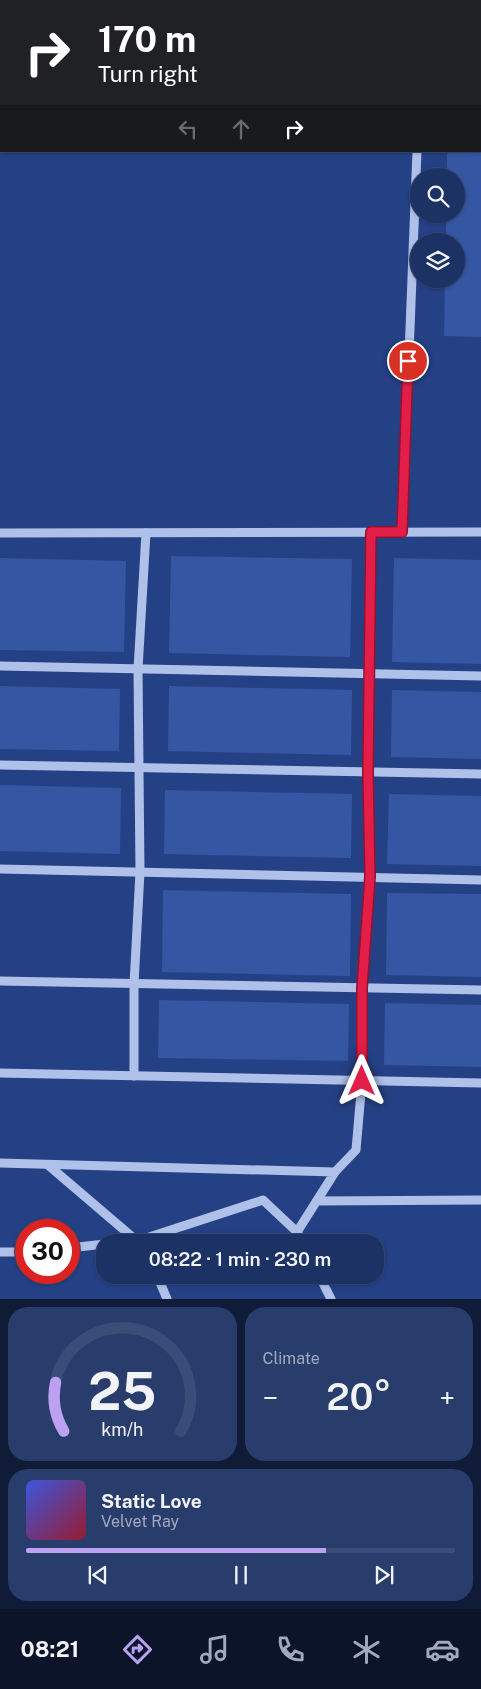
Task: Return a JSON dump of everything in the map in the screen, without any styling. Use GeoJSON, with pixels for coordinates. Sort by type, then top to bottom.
{"type":"FeatureCollection","features":[{"type":"Feature","properties":{"kind":"street"},"geometry":{"type":"LineString","coordinates":[[402,532],[417,152]]}},
{"type":"Feature","properties":{"kind":"street"},"geometry":{"type":"LineString","coordinates":[[161,1234],[263,1200],[297,1232],[334,1172],[356,1150],[362,1081],[362,988],[370,877],[368,772],[371,532]]}},
{"type":"Feature","properties":{"kind":"street"},"geometry":{"type":"LineString","coordinates":[[0,533],[481,532]]}},
{"type":"Feature","properties":{"kind":"street"},"geometry":{"type":"LineString","coordinates":[[134,1076],[134,984],[140,872],[138,669],[146,533]]}},
{"type":"Feature","properties":{"kind":"street"},"geometry":{"type":"LineString","coordinates":[[0,666],[481,676]]}},
{"type":"Feature","properties":{"kind":"street"},"geometry":{"type":"LineString","coordinates":[[0,764],[481,774]]}},
{"type":"Feature","properties":{"kind":"street"},"geometry":{"type":"LineString","coordinates":[[0,869],[481,880]]}},
{"type":"Feature","properties":{"kind":"street"},"geometry":{"type":"LineString","coordinates":[[0,981],[481,990]]}},
{"type":"Feature","properties":{"kind":"street"},"geometry":{"type":"LineString","coordinates":[[0,1074],[481,1083]]}},
{"type":"Feature","properties":{"kind":"street"},"geometry":{"type":"LineString","coordinates":[[0,1164],[334,1172]]}},
{"type":"Feature","properties":{"kind":"street"},"geometry":{"type":"LineString","coordinates":[[48,1165],[128,1234]]}},
{"type":"Feature","properties":{"kind":"street"},"geometry":{"type":"LineString","coordinates":[[317,1201],[481,1200]]}},
{"type":"Feature","properties":{"kind":"street"},"geometry":{"type":"LineString","coordinates":[[80,1247],[96,1245]]}},
{"type":"Feature","properties":{"kind":"street"},"geometry":{"type":"LineString","coordinates":[[0,1252],[15,1252]]}},
{"type":"Feature","properties":{"kind":"street"},"geometry":{"type":"LineString","coordinates":[[161,1284],[167,1299]]}},
{"type":"Feature","properties":{"kind":"street"},"geometry":{"type":"LineString","coordinates":[[324,1284],[331,1299]]}},
{"type":"Feature","properties":{"kind":"building"},"geometry":{"type":"Polygon","coordinates":[[[447,152],[481,152],[481,337],[444,336],[445,288],[465,288],[465,233],[446,233],[446,223],[465,223],[465,168],[447,168],[447,152]]]}},
{"type":"Feature","properties":{"kind":"building"},"geometry":{"type":"Polygon","coordinates":[[[171,556],[352,559],[350,657],[169,653],[171,556]]]}},
{"type":"Feature","properties":{"kind":"building"},"geometry":{"type":"Polygon","coordinates":[[[0,558],[126,561],[124,652],[0,650],[0,558]]]}},
{"type":"Feature","properties":{"kind":"building"},"geometry":{"type":"Polygon","coordinates":[[[394,558],[481,560],[481,664],[392,662],[394,558]]]}},
{"type":"Feature","properties":{"kind":"building"},"geometry":{"type":"Polygon","coordinates":[[[0,686],[120,689],[119,751],[0,749],[0,686]]]}},
{"type":"Feature","properties":{"kind":"building"},"geometry":{"type":"Polygon","coordinates":[[[169,686],[352,690],[351,755],[168,751],[169,686]]]}},
{"type":"Feature","properties":{"kind":"building"},"geometry":{"type":"Polygon","coordinates":[[[392,690],[481,692],[481,759],[391,757],[392,690]]]}},
{"type":"Feature","properties":{"kind":"building"},"geometry":{"type":"Polygon","coordinates":[[[0,785],[121,788],[120,854],[0,851],[0,785]]]}},
{"type":"Feature","properties":{"kind":"building"},"geometry":{"type":"Polygon","coordinates":[[[165,790],[352,794],[351,858],[164,854],[165,790]]]}},
{"type":"Feature","properties":{"kind":"building"},"geometry":{"type":"Polygon","coordinates":[[[389,794],[481,796],[481,866],[387,864],[389,794]]]}},
{"type":"Feature","properties":{"kind":"building"},"geometry":{"type":"Polygon","coordinates":[[[163,890],[351,894],[350,976],[162,972],[163,890]]]}},
{"type":"Feature","properties":{"kind":"building"},"geometry":{"type":"Polygon","coordinates":[[[387,893],[481,894],[481,977],[386,975],[387,893]]]}},
{"type":"Feature","properties":{"kind":"building"},"geometry":{"type":"Polygon","coordinates":[[[159,1000],[349,1004],[348,1061],[158,1058],[159,1000]]]}},
{"type":"Feature","properties":{"kind":"building"},"geometry":{"type":"Polygon","coordinates":[[[385,1003],[481,1005],[481,1067],[384,1065],[385,1003]]]}},
{"type":"Feature","properties":{"kind":"route"},"geometry":{"type":"LineString","coordinates":[[362,1081],[362,988],[370,877],[368,772],[371,532],[402,532],[408,361]]}}]}
